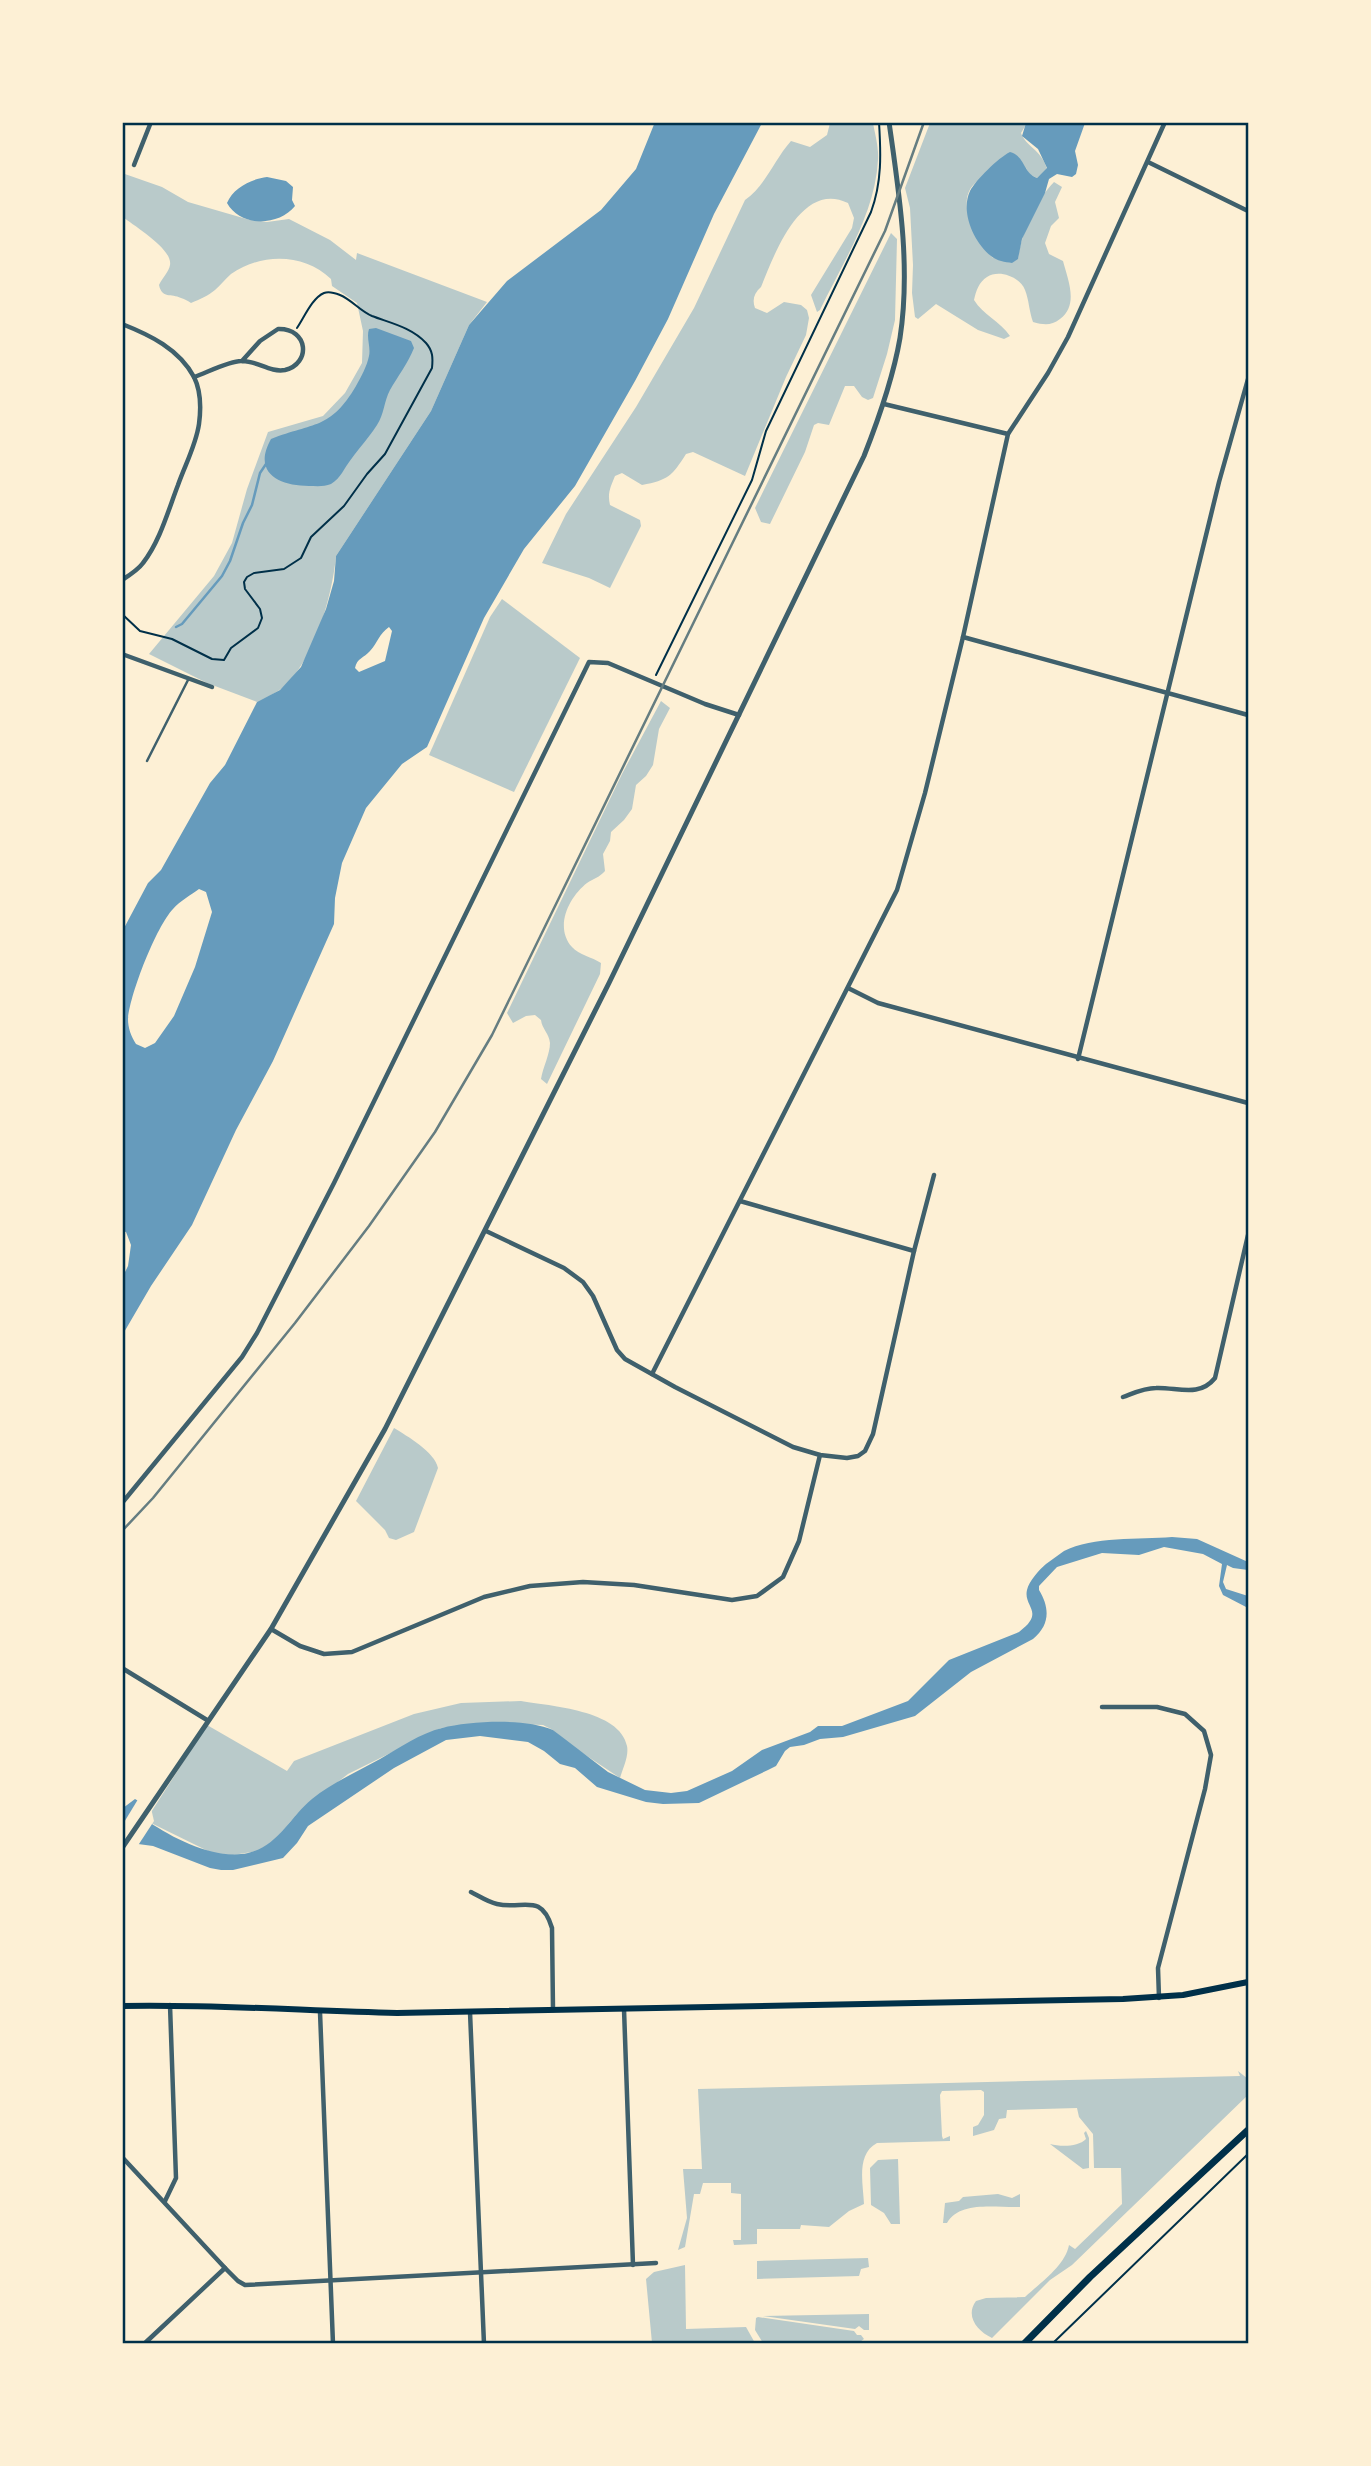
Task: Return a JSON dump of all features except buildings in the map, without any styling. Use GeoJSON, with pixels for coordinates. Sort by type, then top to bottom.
{"type":"FeatureCollection","features":[{"type":"Feature","properties":{"kind":"main road"},"geometry":{"type":"LineString","coordinates":[[122,2006],[170,2005],[320,2012],[470,2012],[1159,1998],[1194,1994],[1248,1982]]}},
{"type":"Feature","properties":{"kind":"main road"},"geometry":{"type":"LineString","coordinates":[[1024,2343],[1090,2277],[1248,2130]]}},
{"type":"Feature","properties":{"kind":"street"},"geometry":{"type":"LineString","coordinates":[[134,165],[151,122]]}},
{"type":"Feature","properties":{"kind":"street"},"geometry":{"type":"LineString","coordinates":[[122,1848],[271,1629],[385,1429],[610,983],[864,456],[884,404],[900,336],[905,261],[889,122]]}},
{"type":"Feature","properties":{"kind":"street"},"geometry":{"type":"LineString","coordinates":[[652,1374],[901,878],[963,637],[1008,434],[1068,337],[1165,122]]}},
{"type":"Feature","properties":{"kind":"street"},"geometry":{"type":"LineString","coordinates":[[1148,162],[1248,211]]}},
{"type":"Feature","properties":{"kind":"street"},"geometry":{"type":"LineString","coordinates":[[122,324],[145,332],[167,346],[183,361],[194,377],[200,410],[199,427],[193,446],[155,544],[142,564],[122,580]]}},
{"type":"Feature","properties":{"kind":"street"},"geometry":{"type":"LineString","coordinates":[[194,377],[242,361],[268,334],[278,329],[295,331],[301,338],[303,349],[300,359],[285,370],[274,370],[242,361]]}},
{"type":"Feature","properties":{"kind":"street"},"geometry":{"type":"LineString","coordinates":[[1078,1059],[1220,479],[1248,379]]}},
{"type":"Feature","properties":{"kind":"street"},"geometry":{"type":"LineString","coordinates":[[884,404],[1008,434]]}},
{"type":"Feature","properties":{"kind":"street"},"geometry":{"type":"LineString","coordinates":[[963,637],[1248,715]]}},
{"type":"Feature","properties":{"kind":"street"},"geometry":{"type":"LineString","coordinates":[[122,654],[212,687]]}},
{"type":"Feature","properties":{"kind":"street"},"geometry":{"type":"LineString","coordinates":[[122,1503],[242,1357],[257,1333],[334,1183],[589,662],[608,663],[739,715]]}},
{"type":"Feature","properties":{"kind":"street"},"geometry":{"type":"LineString","coordinates":[[848,988],[878,1003],[1248,1103]]}},
{"type":"Feature","properties":{"kind":"street"},"geometry":{"type":"LineString","coordinates":[[486,1231],[564,1268],[583,1282],[593,1296],[617,1350],[625,1359],[793,1447],[820,1455],[847,1458],[858,1456],[870,1443],[934,1175]]}},
{"type":"Feature","properties":{"kind":"street"},"geometry":{"type":"LineString","coordinates":[[740,1201],[914,1251]]}},
{"type":"Feature","properties":{"kind":"street"},"geometry":{"type":"LineString","coordinates":[[1123,1397],[1153,1388],[1186,1391],[1196,1389],[1204,1387],[1215,1378],[1248,1235]]}},
{"type":"Feature","properties":{"kind":"street"},"geometry":{"type":"LineString","coordinates":[[271,1629],[300,1646],[324,1654],[352,1652],[484,1597],[530,1586],[583,1582],[647,1587],[732,1600],[757,1596],[783,1577],[799,1541],[820,1455]]}},
{"type":"Feature","properties":{"kind":"street"},"geometry":{"type":"LineString","coordinates":[[122,1668],[207,1720]]}},
{"type":"Feature","properties":{"kind":"street"},"geometry":{"type":"LineString","coordinates":[[1102,1707],[1157,1707],[1185,1714],[1204,1731],[1211,1755],[1205,1789],[1158,1968],[1159,1998]]}},
{"type":"Feature","properties":{"kind":"street"},"geometry":{"type":"LineString","coordinates":[[471,1892],[497,1904],[529,1903],[540,1907],[548,1916],[552,1928],[553,2010]]}},
{"type":"Feature","properties":{"kind":"street"},"geometry":{"type":"LineString","coordinates":[[165,2201],[176,2178],[170,2005]]}},
{"type":"Feature","properties":{"kind":"street"},"geometry":{"type":"LineString","coordinates":[[624,2008],[633,2265]]}},
{"type":"Feature","properties":{"kind":"street"},"geometry":{"type":"LineString","coordinates":[[320,2012],[333,2343]]}},
{"type":"Feature","properties":{"kind":"street"},"geometry":{"type":"LineString","coordinates":[[470,2012],[484,2343]]}},
{"type":"Feature","properties":{"kind":"street"},"geometry":{"type":"LineString","coordinates":[[122,2157],[225,2268],[245,2285],[656,2263]]}},
{"type":"Feature","properties":{"kind":"street"},"geometry":{"type":"LineString","coordinates":[[145,2343],[225,2268]]}},
{"type":"Feature","properties":{"kind":"lane"},"geometry":{"type":"LineString","coordinates":[[146,761],[189,678]]}},
{"type":"Feature","properties":{"kind":"path"},"geometry":{"type":"LineString","coordinates":[[653,682],[752,480],[766,431],[877,196],[882,167],[879,122]]}},
{"type":"Feature","properties":{"kind":"path"},"geometry":{"type":"LineString","coordinates":[[122,614],[140,631],[172,639],[212,659],[223,660],[230,648],[258,628],[261,618],[260,609],[245,589],[244,582],[247,577],[254,573],[284,569],[301,558],[311,537],[344,506],[385,454],[432,368],[431,350],[416,335],[371,315],[343,296],[332,292],[324,293],[318,298],[295,331]]}},
{"type":"Feature","properties":{"kind":"path"},"geometry":{"type":"LineString","coordinates":[[1052,2343],[1248,2154]]}},
{"type":"Feature","properties":{"kind":"shaded area"},"geometry":{"type":"Polygon","coordinates":[[[830,123],[873,123],[878,155],[876,180],[864,219],[820,310],[817,312],[811,295],[852,228],[854,218],[848,203],[831,199],[816,202],[803,211],[782,240],[761,287],[755,294],[755,308],[767,313],[784,302],[801,305],[807,310],[809,318],[806,335],[745,476],[693,452],[686,454],[673,472],[658,481],[642,485],[622,473],[615,476],[609,493],[610,505],[640,520],[641,526],[610,588],[589,578],[542,563],[566,514],[636,407],[694,308],[745,200],[759,187],[791,141],[810,147],[827,135],[830,123]]]}},
{"type":"Feature","properties":{"kind":"shaded area"},"geometry":{"type":"Polygon","coordinates":[[[930,123],[1027,123],[1021,133],[1041,157],[1047,169],[1037,178],[1029,174],[1026,168],[983,178],[973,185],[967,206],[973,229],[993,258],[1018,259],[1026,228],[1041,198],[1054,182],[1062,187],[1055,202],[1059,218],[1051,226],[1045,243],[1049,254],[1063,261],[1071,300],[1066,313],[1054,323],[1033,322],[1022,285],[1003,274],[992,275],[982,281],[974,300],[1010,336],[1004,339],[978,330],[936,304],[918,319],[915,317],[910,208],[905,188],[930,123]]]}},
{"type":"Feature","properties":{"kind":"shaded area"},"geometry":{"type":"Polygon","coordinates":[[[122,173],[162,187],[188,202],[250,220],[267,222],[289,219],[330,240],[356,260],[357,253],[487,302],[469,325],[431,411],[336,556],[326,609],[303,663],[281,689],[257,702],[207,683],[149,654],[214,576],[232,543],[247,489],[268,432],[323,416],[345,393],[362,363],[363,331],[357,303],[332,286],[331,279],[320,270],[295,260],[282,259],[269,259],[243,267],[212,292],[191,303],[165,294],[159,285],[169,268],[169,259],[159,245],[123,217],[122,173]]]}},
{"type":"Feature","properties":{"kind":"shaded area"},"geometry":{"type":"Polygon","coordinates":[[[891,233],[897,239],[895,320],[873,398],[868,400],[862,397],[854,386],[845,386],[829,425],[814,425],[805,452],[770,524],[761,522],[755,508],[891,233]]]}},
{"type":"Feature","properties":{"kind":"shaded area"},"geometry":{"type":"Polygon","coordinates":[[[502,599],[580,658],[514,792],[429,755],[490,617],[502,599]]]}},
{"type":"Feature","properties":{"kind":"shaded area"},"geometry":{"type":"Polygon","coordinates":[[[661,701],[670,708],[659,729],[653,765],[636,785],[632,809],[611,832],[610,841],[603,854],[605,871],[580,889],[566,913],[564,931],[567,939],[575,950],[601,963],[600,974],[547,1084],[541,1079],[550,1043],[541,1020],[535,1015],[526,1016],[513,1023],[507,1013],[622,774],[661,701]]]}},
{"type":"Feature","properties":{"kind":"shaded area"},"geometry":{"type":"Polygon","coordinates":[[[394,1428],[426,1450],[438,1468],[414,1532],[396,1540],[389,1538],[385,1530],[356,1501],[394,1428]]]}},
{"type":"Feature","properties":{"kind":"shaded area"},"geometry":{"type":"Polygon","coordinates":[[[521,1701],[582,1712],[612,1724],[622,1734],[627,1746],[620,1778],[543,1725],[486,1723],[441,1728],[348,1774],[297,1814],[273,1842],[257,1851],[233,1855],[212,1853],[149,1822],[148,1817],[207,1725],[287,1771],[294,1761],[414,1714],[461,1703],[521,1701]]]}},
{"type":"Feature","properties":{"kind":"shaded area"},"geometry":{"type":"Polygon","coordinates":[[[1238,2071],[1248,2079],[1248,2095],[1072,2265],[1050,2280],[992,2338],[974,2322],[972,2312],[976,2301],[986,2298],[1025,2297],[1063,2260],[1069,2245],[1075,2249],[1122,2204],[1121,2168],[1094,2168],[1093,2134],[1079,2117],[1077,2108],[1007,2110],[1006,2118],[999,2119],[994,2130],[973,2136],[973,2127],[978,2125],[984,2115],[984,2092],[942,2091],[942,2136],[943,2139],[950,2136],[950,2141],[877,2143],[870,2148],[863,2162],[864,2204],[849,2211],[829,2227],[801,2225],[800,2229],[757,2229],[757,2244],[734,2245],[733,2240],[741,2240],[741,2194],[731,2193],[731,2183],[703,2183],[700,2194],[694,2194],[685,2247],[678,2250],[687,2218],[683,2169],[702,2169],[698,2089],[1240,2076],[1238,2071]]]}},
{"type":"Feature","properties":{"kind":"shaded area"},"geometry":{"type":"Polygon","coordinates":[[[1086,2131],[1089,2138],[1089,2168],[1083,2169],[1050,2144],[1079,2144],[1086,2139],[1086,2131]]]}},
{"type":"Feature","properties":{"kind":"shaded area"},"geometry":{"type":"Polygon","coordinates":[[[898,2159],[900,2224],[891,2224],[884,2213],[871,2205],[870,2168],[878,2160],[898,2159]]]}},
{"type":"Feature","properties":{"kind":"shaded area"},"geometry":{"type":"Polygon","coordinates":[[[998,2194],[1012,2198],[1020,2194],[1020,2207],[970,2208],[943,2223],[945,2203],[959,2201],[963,2197],[998,2194]]]}},
{"type":"Feature","properties":{"kind":"shaded area"},"geometry":{"type":"Polygon","coordinates":[[[868,2258],[869,2267],[861,2269],[859,2276],[757,2279],[757,2261],[868,2258]]]}},
{"type":"Feature","properties":{"kind":"shaded area"},"geometry":{"type":"Polygon","coordinates":[[[685,2265],[686,2329],[746,2327],[755,2343],[652,2343],[646,2279],[654,2272],[685,2265]]]}},
{"type":"Feature","properties":{"kind":"shaded area"},"geometry":{"type":"Polygon","coordinates":[[[869,2314],[869,2330],[859,2326],[855,2329],[763,2316],[869,2314]]]}},
{"type":"Feature","properties":{"kind":"shaded area"},"geometry":{"type":"Polygon","coordinates":[[[758,2317],[854,2331],[864,2339],[857,2344],[763,2343],[755,2330],[758,2317]]]}},
{"type":"Feature","properties":{"kind":"water"},"geometry":{"type":"Polygon","coordinates":[[[655,122],[762,123],[714,214],[668,319],[635,381],[575,486],[524,549],[484,618],[427,747],[402,764],[366,808],[342,863],[335,898],[334,924],[273,1061],[236,1130],[192,1225],[123,1334],[123,1276],[128,1266],[131,1245],[126,1232],[122,1231],[123,930],[148,883],[161,870],[210,783],[225,765],[257,702],[280,690],[301,667],[326,609],[334,581],[336,556],[431,411],[469,325],[507,281],[601,210],[636,169],[655,122]],[[389,627],[370,651],[357,662],[355,668],[359,672],[385,661],[392,631],[389,627]],[[199,889],[179,903],[166,918],[139,978],[128,1022],[136,1044],[145,1048],[155,1043],[174,1016],[195,967],[212,912],[206,892],[199,889]]]}},
{"type":"Feature","properties":{"kind":"water"},"geometry":{"type":"Polygon","coordinates":[[[1026,123],[1085,123],[1075,151],[1078,165],[1076,174],[1072,177],[1057,174],[1049,179],[1022,239],[1018,259],[1012,263],[993,258],[979,243],[970,227],[967,199],[982,175],[1010,152],[1019,157],[1032,176],[1037,178],[1047,168],[1038,149],[1022,136],[1026,123]]]}},
{"type":"Feature","properties":{"kind":"water"},"geometry":{"type":"Polygon","coordinates":[[[267,177],[286,181],[293,187],[292,200],[295,206],[288,213],[260,221],[241,217],[233,211],[227,203],[238,189],[249,182],[267,177]]]}},
{"type":"Feature","properties":{"kind":"water"},"geometry":{"type":"Polygon","coordinates":[[[376,328],[411,341],[414,348],[390,390],[377,425],[340,476],[331,484],[298,485],[279,480],[267,469],[265,461],[271,439],[320,423],[338,410],[364,371],[369,353],[369,329],[376,328]]]}},
{"type":"Feature","properties":{"kind":"water"},"geometry":{"type":"Polygon","coordinates":[[[1172,1537],[1197,1539],[1248,1562],[1248,1570],[1227,1565],[1223,1582],[1226,1589],[1248,1596],[1248,1608],[1223,1595],[1219,1586],[1222,1564],[1203,1554],[1164,1547],[1139,1555],[1102,1553],[1057,1567],[1039,1586],[1047,1616],[1043,1628],[1033,1639],[971,1672],[915,1716],[843,1737],[820,1739],[790,1747],[776,1766],[699,1803],[646,1802],[597,1787],[575,1768],[560,1764],[528,1742],[480,1736],[446,1740],[394,1768],[308,1826],[283,1858],[233,1870],[221,1870],[153,1846],[123,1842],[123,1808],[135,1799],[147,1806],[149,1822],[197,1847],[223,1854],[258,1850],[275,1838],[312,1799],[337,1782],[426,1733],[468,1724],[513,1722],[541,1726],[553,1730],[608,1772],[645,1790],[671,1793],[687,1791],[732,1771],[762,1750],[810,1732],[818,1726],[842,1726],[908,1701],[949,1660],[1019,1632],[1031,1619],[1032,1610],[1027,1596],[1030,1583],[1043,1566],[1064,1551],[1102,1541],[1172,1537]]]}},
{"type":"Feature","properties":{"kind":"pier"},"geometry":{"type":"Polygon","coordinates":[[[140,1796],[150,1804],[154,1821],[137,1847],[122,1845],[123,1824],[140,1796]]]}},
{"type":"Feature","properties":{"kind":"waterway"},"geometry":{"type":"LineString","coordinates":[[176,627],[182,624],[222,576],[252,505],[260,473],[266,464]]}},
{"type":"Feature","properties":{"kind":"railway"},"geometry":{"type":"LineString","coordinates":[[122,1531],[153,1498],[295,1323],[369,1226],[435,1132],[492,1035],[885,231],[924,122]]}}]}
